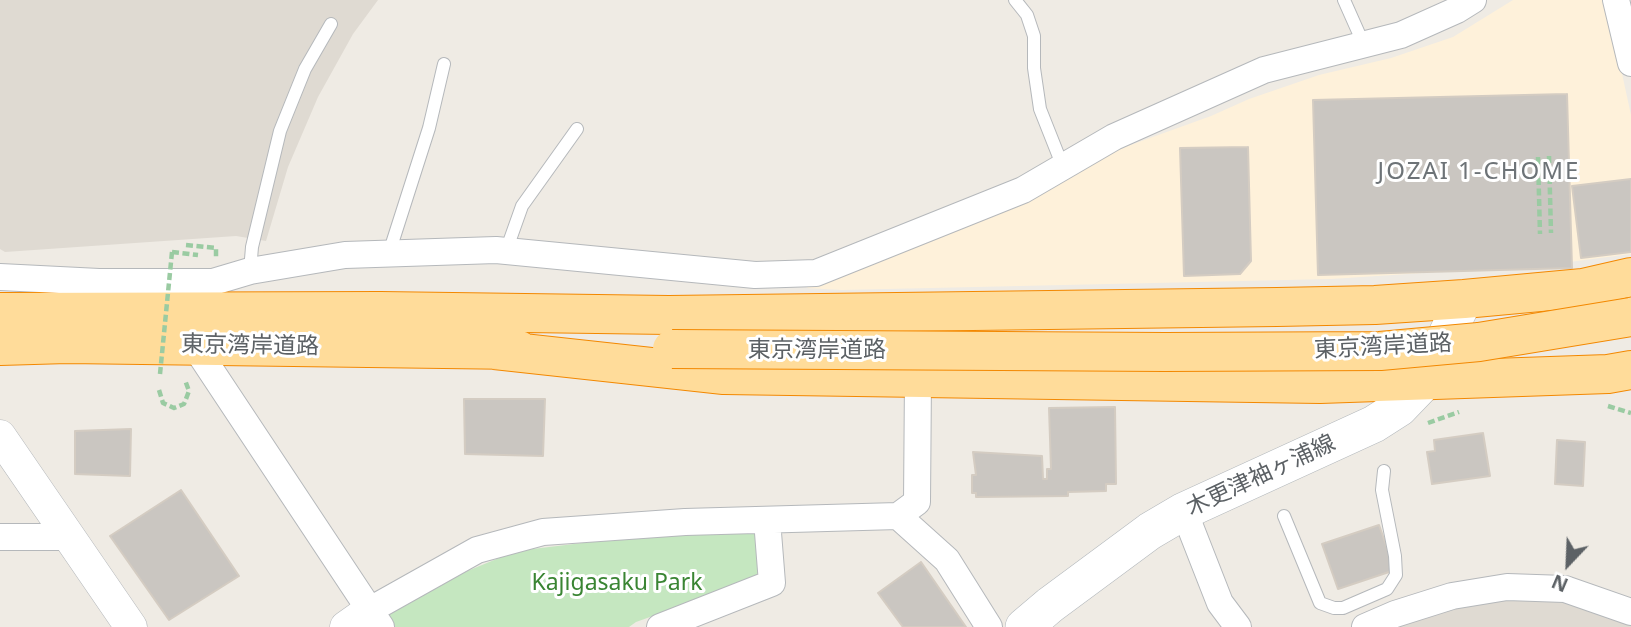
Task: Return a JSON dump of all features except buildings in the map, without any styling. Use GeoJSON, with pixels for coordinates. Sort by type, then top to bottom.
{"type":"FeatureCollection","features":[{"type":"Feature","properties":{"kind":"highway","name":"東京湾岸道路"},"geometry":{"type":"LineString","coordinates":[[0,312],[381,311],[669,315],[1291,307],[1464,299],[1583,288],[1631,277]]}},
{"type":"Feature","properties":{"kind":"highway","name":"東京湾岸道路"},"geometry":{"type":"LineString","coordinates":[[0,345],[495,350],[1380,351],[1479,342],[1631,317]]}},
{"type":"Feature","properties":{"kind":"highway"},"geometry":{"type":"LineString","coordinates":[[1575,326],[1631,334]]}},
{"type":"Feature","properties":{"kind":"highway"},"geometry":{"type":"LineString","coordinates":[[495,350],[724,375],[1320,384],[1608,374],[1631,370]]}},
{"type":"Feature","properties":{"kind":"main road","name":"木更津袖ヶ浦線"},"geometry":{"type":"LineString","coordinates":[[1024,627],[1150,531],[1184,511],[1374,424],[1399,408],[1424,382],[1464,299]]}},
{"type":"Feature","properties":{"kind":"street"},"geometry":{"type":"LineString","coordinates":[[0,277],[99,282],[213,282],[250,271],[345,255],[506,251],[755,275],[816,272],[1023,190],[1114,137],[1264,69],[1401,35],[1474,0]]}},
{"type":"Feature","properties":{"kind":"street"},"geometry":{"type":"LineString","coordinates":[[1616,0],[1631,62]]}},
{"type":"Feature","properties":{"kind":"street"},"geometry":{"type":"LineString","coordinates":[[194,345],[366,621],[477,550],[543,532],[685,522],[898,516],[917,502],[918,378]]}},
{"type":"Feature","properties":{"kind":"street"},"geometry":{"type":"LineString","coordinates":[[0,436],[131,627]]}},
{"type":"Feature","properties":{"kind":"street"},"geometry":{"type":"LineString","coordinates":[[1184,511],[1220,603],[1238,627]]}},
{"type":"Feature","properties":{"kind":"street"},"geometry":{"type":"LineString","coordinates":[[898,516],[947,561],[989,627]]}},
{"type":"Feature","properties":{"kind":"street"},"geometry":{"type":"LineString","coordinates":[[660,627],[772,583],[767,520]]}},
{"type":"Feature","properties":{"kind":"street"},"geometry":{"type":"LineString","coordinates":[[0,537],[71,537]]}},
{"type":"Feature","properties":{"kind":"street"},"geometry":{"type":"LineString","coordinates":[[1365,627],[1395,614],[1452,596],[1507,587],[1566,589],[1631,612]]}},
{"type":"Feature","properties":{"kind":"lane"},"geometry":{"type":"LineString","coordinates":[[1015,0],[1027,15],[1034,36],[1034,68],[1040,109],[1062,167]]}},
{"type":"Feature","properties":{"kind":"lane"},"geometry":{"type":"LineString","coordinates":[[1344,0],[1364,45]]}},
{"type":"Feature","properties":{"kind":"lane"},"geometry":{"type":"LineString","coordinates":[[250,271],[252,247],[280,131],[305,69],[331,24]]}},
{"type":"Feature","properties":{"kind":"lane"},"geometry":{"type":"LineString","coordinates":[[389,253],[429,128],[444,64]]}},
{"type":"Feature","properties":{"kind":"lane"},"geometry":{"type":"LineString","coordinates":[[506,251],[522,206],[577,129]]}},
{"type":"Feature","properties":{"kind":"lane"},"geometry":{"type":"LineString","coordinates":[[1284,516],[1320,603],[1343,608],[1387,589],[1396,575],[1395,556],[1382,490],[1384,471]]}},
{"type":"Feature","properties":{"kind":"path"},"geometry":{"type":"LineString","coordinates":[[1549,156],[1551,233]]}},
{"type":"Feature","properties":{"kind":"path"},"geometry":{"type":"LineString","coordinates":[[1538,157],[1540,234]]}},
{"type":"Feature","properties":{"kind":"path"},"geometry":{"type":"LineString","coordinates":[[159,390],[163,402],[174,408],[184,404],[189,391],[185,378],[160,374],[172,252],[216,257],[216,248],[186,245]]}},
{"type":"Feature","properties":{"kind":"path"},"geometry":{"type":"LineString","coordinates":[[1597,404],[1631,412]]}},
{"type":"Feature","properties":{"kind":"path"},"geometry":{"type":"LineString","coordinates":[[1421,425],[1470,408]]}},
{"type":"Feature","properties":{"kind":"shaded area"},"geometry":{"type":"Polygon","coordinates":[[[0,0],[378,0],[353,34],[318,97],[288,167],[266,241],[236,236],[5,252],[0,249],[0,0]]]}},
{"type":"Feature","properties":{"kind":"shaded area"},"geometry":{"type":"Polygon","coordinates":[[[1513,0],[1606,0],[1631,115],[1631,254],[1546,265],[1331,279],[842,290],[806,288],[1024,201],[1114,151],[1319,75],[1391,58],[1453,37],[1513,0]]]}},
{"type":"Feature","properties":{"kind":"shaded area"},"geometry":{"type":"Polygon","coordinates":[[[1491,598],[1557,599],[1631,622],[1631,627],[1376,627],[1491,598]]]}},
{"type":"Feature","properties":{"kind":"green space","name":"Kajigasaku Park"},"geometry":{"type":"Polygon","coordinates":[[[758,526],[762,577],[636,622],[629,627],[392,627],[385,617],[465,572],[516,551],[607,540],[706,534],[758,526]]]}},
{"type":"Feature","properties":{"kind":"district","name":"JOZAI 1-CHOME"},"geometry":{"type":"Point","coordinates":[1479,172]}}]}
